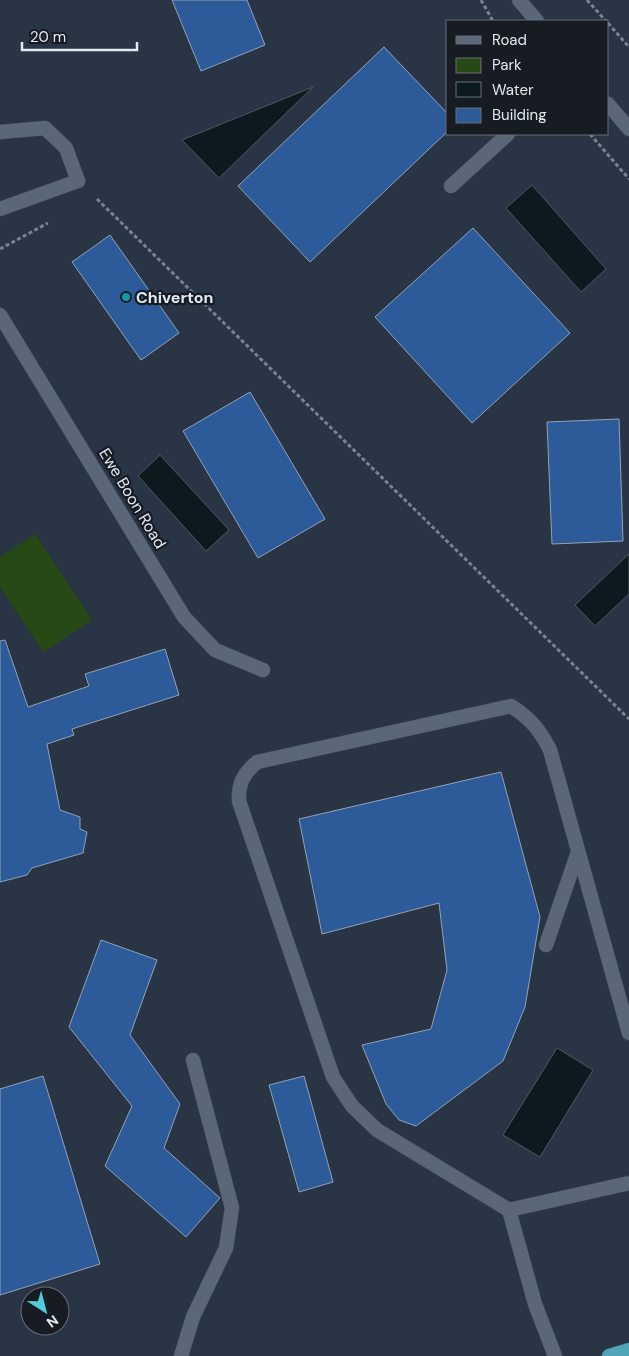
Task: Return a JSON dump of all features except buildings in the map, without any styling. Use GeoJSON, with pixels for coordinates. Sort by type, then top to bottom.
{"type":"FeatureCollection","features":[{"type":"Feature","properties":{"kind":"highway"},"geometry":{"type":"LineString","coordinates":[[609,1356],[629,1350]]}},
{"type":"Feature","properties":{"kind":"street"},"geometry":{"type":"LineString","coordinates":[[519,0],[536,20]]}},
{"type":"Feature","properties":{"kind":"street"},"geometry":{"type":"LineString","coordinates":[[609,105],[629,129]]}},
{"type":"Feature","properties":{"kind":"street"},"geometry":{"type":"LineString","coordinates":[[0,132],[45,128],[66,148],[78,181],[0,209]]}},
{"type":"Feature","properties":{"kind":"street"},"geometry":{"type":"LineString","coordinates":[[451,186],[507,135]]}},
{"type":"Feature","properties":{"kind":"street","name":"Ewe Boon Road"},"geometry":{"type":"LineString","coordinates":[[0,315],[184,616],[215,650],[264,670]]}},
{"type":"Feature","properties":{"kind":"street"},"geometry":{"type":"LineString","coordinates":[[555,1356],[534,1304],[509,1210],[377,1130],[352,1106],[332,1077],[239,801],[239,789],[242,778],[257,762],[512,706],[528,717],[541,732],[550,750],[629,1033]]}},
{"type":"Feature","properties":{"kind":"street"},"geometry":{"type":"LineString","coordinates":[[546,945],[578,852]]}},
{"type":"Feature","properties":{"kind":"street"},"geometry":{"type":"LineString","coordinates":[[181,1356],[192,1317],[226,1248],[232,1208],[193,1060]]}},
{"type":"Feature","properties":{"kind":"street"},"geometry":{"type":"LineString","coordinates":[[509,1210],[629,1183]]}},
{"type":"Feature","properties":{"kind":"path"},"geometry":{"type":"LineString","coordinates":[[481,0],[492,20]]}},
{"type":"Feature","properties":{"kind":"path"},"geometry":{"type":"LineString","coordinates":[[587,0],[605,20]]}},
{"type":"Feature","properties":{"kind":"path"},"geometry":{"type":"LineString","coordinates":[[609,24],[629,47]]}},
{"type":"Feature","properties":{"kind":"path"},"geometry":{"type":"LineString","coordinates":[[591,135],[629,179]]}},
{"type":"Feature","properties":{"kind":"path"},"geometry":{"type":"LineString","coordinates":[[78,181],[629,719]]}},
{"type":"Feature","properties":{"kind":"green space"},"geometry":{"type":"Polygon","coordinates":[[[35,534],[92,620],[43,652],[0,587],[0,557],[35,534]]]}},
{"type":"Feature","properties":{"kind":"water"},"geometry":{"type":"Polygon","coordinates":[[[313,87],[219,178],[182,140],[313,87]]]}},
{"type":"Feature","properties":{"kind":"water"},"geometry":{"type":"Polygon","coordinates":[[[532,185],[606,269],[581,292],[506,208],[532,185]]]}},
{"type":"Feature","properties":{"kind":"water"},"geometry":{"type":"Polygon","coordinates":[[[160,455],[229,530],[206,551],[138,476],[160,455]]]}},
{"type":"Feature","properties":{"kind":"water"},"geometry":{"type":"Polygon","coordinates":[[[629,554],[629,594],[595,626],[575,605],[629,554]]]}},
{"type":"Feature","properties":{"kind":"water"},"geometry":{"type":"Polygon","coordinates":[[[557,1048],[593,1070],[540,1157],[503,1135],[557,1048]]]}},
{"type":"Feature","properties":{"kind":"place","name":"Chiverton"},"geometry":{"type":"Point","coordinates":[126,297]}}]}
